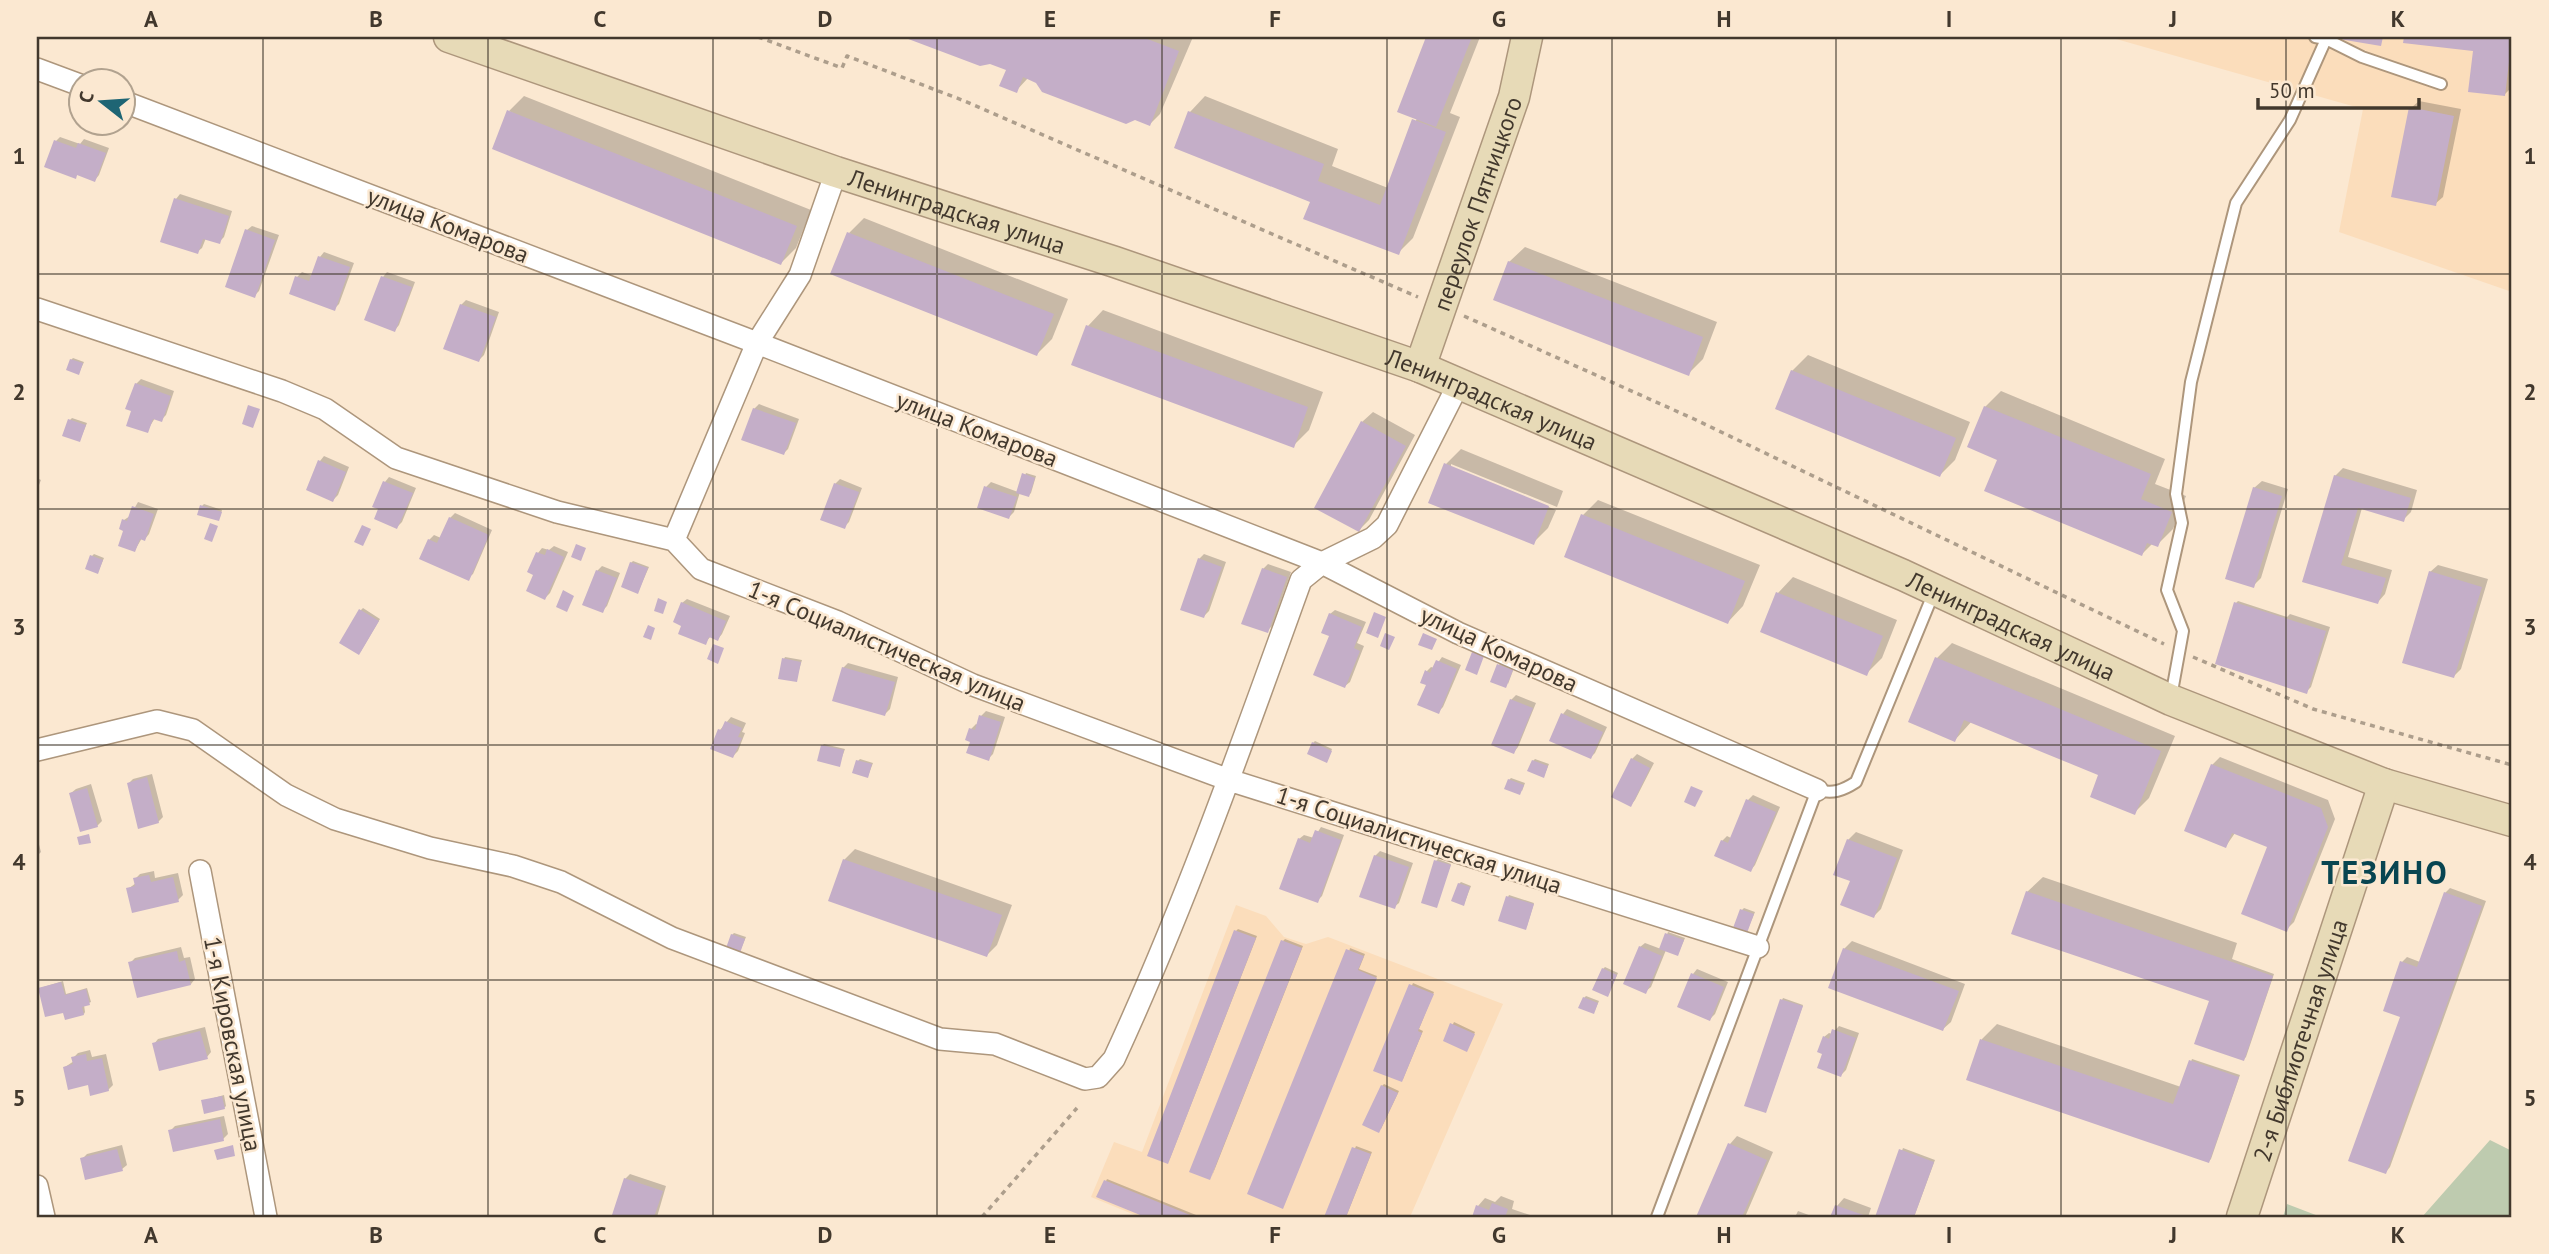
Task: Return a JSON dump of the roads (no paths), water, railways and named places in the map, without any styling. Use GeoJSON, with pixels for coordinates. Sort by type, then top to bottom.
{"type":"FeatureCollection","features":[{"type":"Feature","properties":{"kind":"main road","name":"Ленинградская улица"},"geometry":{"type":"LineString","coordinates":[[449,37],[836,172],[1115,262],[1420,367],[1935,590],[2171,699],[2384,784],[2512,821]]}},
{"type":"Feature","properties":{"kind":"main road","name":"переулок Пятницкого"},"geometry":{"type":"LineString","coordinates":[[1420,367],[1514,97],[1527,37]]}},
{"type":"Feature","properties":{"kind":"main road","name":"2-я Библиотечная улица"},"geometry":{"type":"LineString","coordinates":[[2242,1217],[2384,784]]}},
{"type":"Feature","properties":{"kind":"street"},"geometry":{"type":"LineString","coordinates":[[37,69],[66,80]]}},
{"type":"Feature","properties":{"kind":"street","name":"улица Комарова"},"geometry":{"type":"LineString","coordinates":[[136,106],[757,343],[1322,563],[1458,633],[1817,790]]}},
{"type":"Feature","properties":{"kind":"street"},"geometry":{"type":"LineString","coordinates":[[37,309],[282,391],[325,409],[396,458],[557,512],[674,540],[757,343],[800,275],[836,172]]}},
{"type":"Feature","properties":{"kind":"street"},"geometry":{"type":"LineString","coordinates":[[37,750],[156,721],[193,730],[286,795],[335,819],[429,848],[513,866],[561,883],[672,938],[940,1039],[995,1044],[1085,1079],[1098,1077],[1114,1059],[1229,780],[1301,580],[1322,563],[1373,538],[1387,525],[1458,385]]}},
{"type":"Feature","properties":{"kind":"street","name":"1-я Социалистическая улица"},"geometry":{"type":"LineString","coordinates":[[674,540],[701,569],[838,622],[973,685],[1229,780],[1758,947]]}},
{"type":"Feature","properties":{"kind":"street","name":"1-я Кировская улица"},"geometry":{"type":"LineString","coordinates":[[200,871],[266,1217]]}},
{"type":"Feature","properties":{"kind":"street"},"geometry":{"type":"LineString","coordinates":[[37,1186],[44,1217]]}},
{"type":"Feature","properties":{"kind":"lane"},"geometry":{"type":"LineString","coordinates":[[2315,37],[2327,38],[2362,57],[2441,84]]}},
{"type":"Feature","properties":{"kind":"lane"},"geometry":{"type":"LineString","coordinates":[[2171,699],[2183,631],[2167,590],[2182,523],[2176,494],[2191,382],[2236,203],[2290,120],[2327,38]]}},
{"type":"Feature","properties":{"kind":"lane"},"geometry":{"type":"LineString","coordinates":[[1657,1217],[1817,790],[1829,793],[1843,790],[1856,782],[1935,590]]}},
{"type":"Feature","properties":{"kind":"district","name":"ТЕЗИНО"},"geometry":{"type":"Point","coordinates":[2385,872]}}]}
